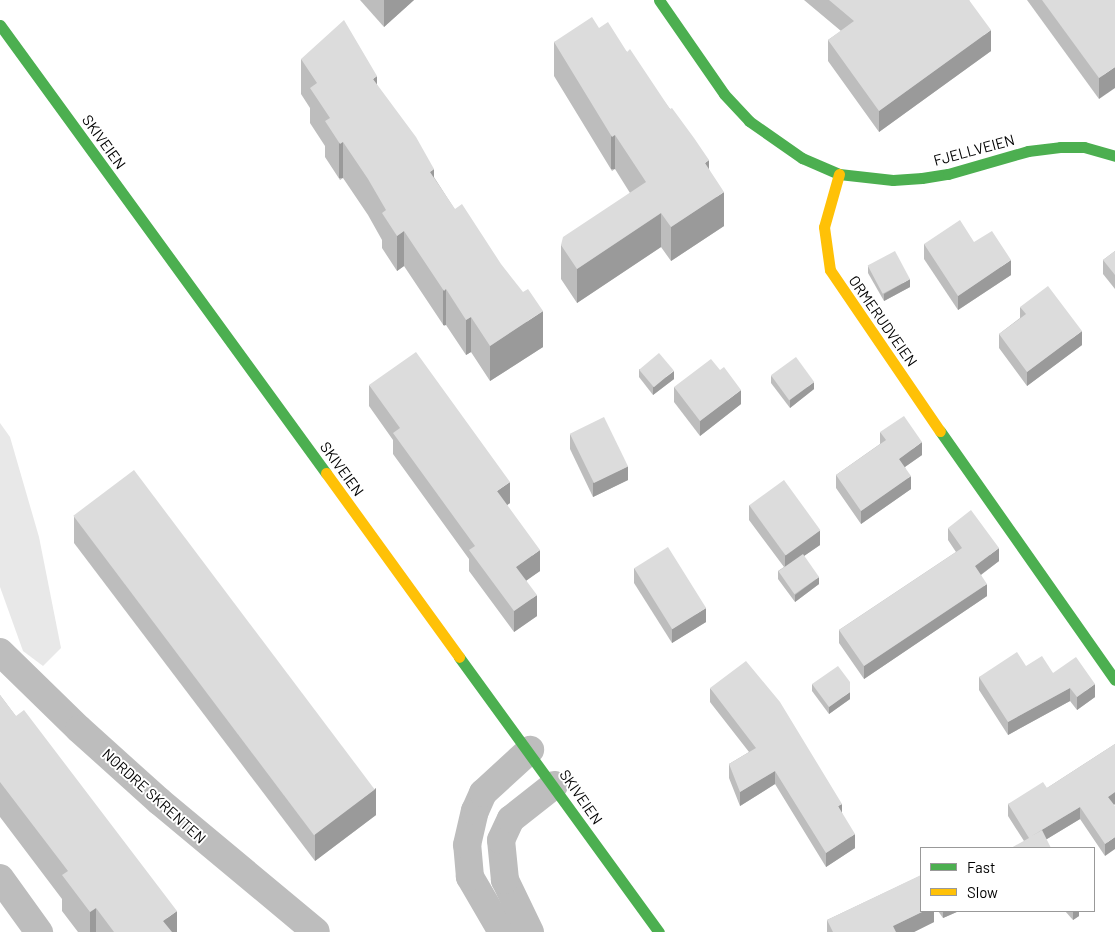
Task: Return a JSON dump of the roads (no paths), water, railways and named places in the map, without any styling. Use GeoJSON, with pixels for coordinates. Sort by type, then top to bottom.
{"type":"FeatureCollection","features":[{"type":"Feature","properties":{"kind":"street"},"geometry":{"type":"LineString","coordinates":[[659,0],[724,94],[749,121],[802,158],[839,174]]}},
{"type":"Feature","properties":{"kind":"street","name":"SKIVEIEN"},"geometry":{"type":"LineString","coordinates":[[0,25],[530,750],[659,932]]}},
{"type":"Feature","properties":{"kind":"street","name":"FJELLVEIEN"},"geometry":{"type":"LineString","coordinates":[[839,174],[893,180],[922,178],[948,174],[1028,151],[1060,147],[1084,147],[1115,156]]}},
{"type":"Feature","properties":{"kind":"street","name":"ORMERUDVEIEN"},"geometry":{"type":"LineString","coordinates":[[839,174],[824,227],[825,251],[830,270],[974,482],[1115,680]]}},
{"type":"Feature","properties":{"kind":"street","name":"NORDRE SKRENTEN"},"geometry":{"type":"LineString","coordinates":[[0,652],[79,729],[159,801],[316,932]]}},
{"type":"Feature","properties":{"kind":"street"},"geometry":{"type":"LineString","coordinates":[[502,932],[470,877],[467,845],[475,811],[483,793],[530,750]]}},
{"type":"Feature","properties":{"kind":"street"},"geometry":{"type":"LineString","coordinates":[[530,932],[505,880],[501,840],[511,819],[554,785]]}},
{"type":"Feature","properties":{"kind":"street"},"geometry":{"type":"LineString","coordinates":[[0,878],[39,932]]}}]}
